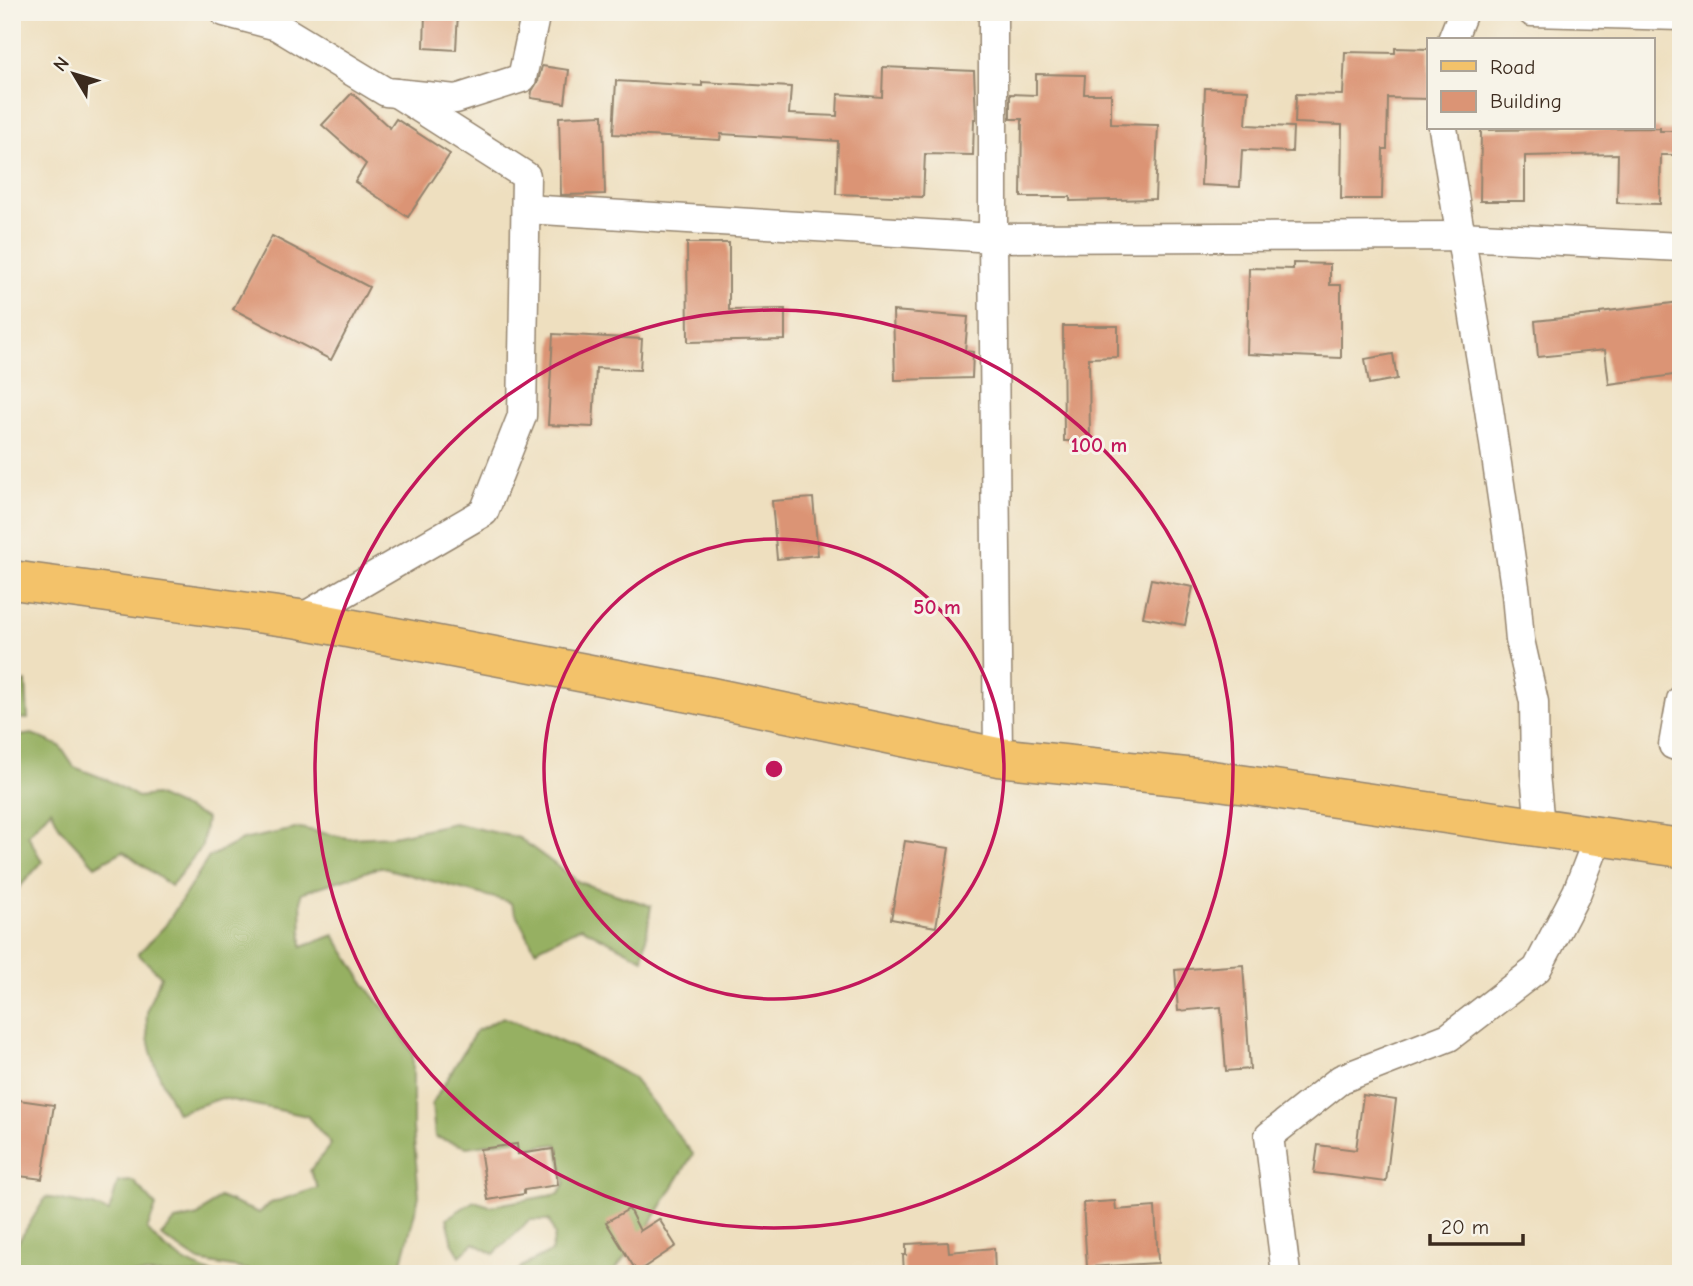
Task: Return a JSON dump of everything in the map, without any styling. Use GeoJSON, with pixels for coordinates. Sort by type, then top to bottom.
{"type":"FeatureCollection","features":[{"type":"Feature","properties":{"kind":"main road"},"geometry":{"type":"LineString","coordinates":[[12,580],[300,619],[684,691],[998,757],[1205,779],[1681,848]]}},
{"type":"Feature","properties":{"kind":"street"},"geometry":{"type":"LineString","coordinates":[[224,12],[277,26],[386,92],[456,99],[522,78],[536,12]]}},
{"type":"Feature","properties":{"kind":"street"},"geometry":{"type":"LineString","coordinates":[[993,12],[998,757]]}},
{"type":"Feature","properties":{"kind":"street"},"geometry":{"type":"LineString","coordinates":[[1453,38],[1463,12]]}},
{"type":"Feature","properties":{"kind":"street"},"geometry":{"type":"LineString","coordinates":[[1532,12],[1681,16]]}},
{"type":"Feature","properties":{"kind":"street"},"geometry":{"type":"LineString","coordinates":[[300,619],[484,512],[522,416],[526,176],[397,93]]}},
{"type":"Feature","properties":{"kind":"street"},"geometry":{"type":"LineString","coordinates":[[1443,130],[1517,594],[1520,640],[1534,702],[1535,774],[1540,826]]}},
{"type":"Feature","properties":{"kind":"street"},"geometry":{"type":"LineString","coordinates":[[526,209],[993,238],[1461,236],[1681,247]]}},
{"type":"Feature","properties":{"kind":"street"},"geometry":{"type":"LineString","coordinates":[[1681,700],[1673,744],[1681,748]]}},
{"type":"Feature","properties":{"kind":"street"},"geometry":{"type":"LineString","coordinates":[[1286,1274],[1269,1136],[1341,1079],[1449,1038],[1537,969],[1577,891],[1599,835]]}},
{"type":"Feature","properties":{"kind":"green space"},"geometry":{"type":"Polygon","coordinates":[[[26,682],[28,719],[12,718],[12,686],[26,682]]]}},
{"type":"Feature","properties":{"kind":"green space"},"geometry":{"type":"Polygon","coordinates":[[[32,734],[60,746],[74,767],[108,780],[138,797],[155,795],[206,818],[202,846],[171,886],[123,851],[95,866],[60,828],[51,809],[28,835],[42,862],[16,891],[12,892],[12,737],[32,734]]]}},
{"type":"Feature","properties":{"kind":"green space"},"geometry":{"type":"Polygon","coordinates":[[[454,823],[519,838],[579,882],[651,906],[643,959],[581,927],[535,950],[510,902],[380,867],[301,893],[302,947],[334,935],[366,986],[395,1023],[413,1054],[413,1128],[419,1196],[399,1274],[271,1274],[199,1261],[161,1236],[175,1221],[198,1216],[219,1197],[259,1213],[271,1203],[318,1188],[310,1171],[331,1144],[307,1116],[222,1098],[177,1113],[155,1065],[148,1039],[148,1008],[161,976],[138,954],[165,926],[209,857],[242,840],[300,828],[347,838],[393,836],[454,823]]]}},
{"type":"Feature","properties":{"kind":"green space"},"geometry":{"type":"Polygon","coordinates":[[[503,1017],[584,1052],[632,1077],[693,1154],[649,1226],[612,1274],[517,1274],[521,1267],[551,1252],[555,1235],[549,1220],[530,1220],[494,1254],[474,1243],[460,1256],[453,1244],[447,1218],[474,1201],[490,1206],[559,1194],[565,1183],[557,1144],[527,1148],[520,1139],[467,1147],[435,1137],[432,1104],[476,1031],[503,1017]]]}},
{"type":"Feature","properties":{"kind":"green space"},"geometry":{"type":"Polygon","coordinates":[[[133,1181],[156,1206],[147,1230],[178,1257],[215,1274],[111,1274],[105,1271],[92,1274],[12,1274],[12,1252],[46,1197],[93,1206],[109,1212],[118,1182],[133,1181]]]}},
{"type":"Feature","properties":{"kind":"building"},"geometry":{"type":"Polygon","coordinates":[[[425,12],[458,12],[456,50],[424,48],[425,12]]]}},
{"type":"Feature","properties":{"kind":"building"},"geometry":{"type":"Polygon","coordinates":[[[1395,48],[1427,49],[1427,99],[1388,98],[1382,199],[1341,199],[1342,125],[1295,123],[1296,94],[1343,95],[1345,52],[1395,53],[1395,48]]]}},
{"type":"Feature","properties":{"kind":"building"},"geometry":{"type":"Polygon","coordinates":[[[542,66],[569,70],[565,103],[531,98],[542,66]]]}},
{"type":"Feature","properties":{"kind":"building"},"geometry":{"type":"Polygon","coordinates":[[[883,67],[974,71],[976,119],[973,155],[925,154],[923,197],[836,194],[838,141],[721,134],[720,140],[613,134],[616,81],[791,87],[789,114],[837,116],[838,94],[882,97],[883,67]]]}},
{"type":"Feature","properties":{"kind":"building"},"geometry":{"type":"Polygon","coordinates":[[[1036,74],[1085,75],[1084,94],[1111,94],[1111,124],[1158,125],[1155,199],[1070,201],[1070,197],[1021,197],[1022,119],[1010,119],[1010,94],[1036,95],[1036,74]]]}},
{"type":"Feature","properties":{"kind":"building"},"geometry":{"type":"Polygon","coordinates":[[[1205,88],[1248,90],[1246,125],[1293,127],[1292,152],[1242,150],[1240,187],[1201,185],[1205,88]]]}},
{"type":"Feature","properties":{"kind":"building"},"geometry":{"type":"Polygon","coordinates":[[[352,93],[390,128],[396,119],[450,154],[408,217],[355,182],[366,164],[322,125],[352,93]]]}},
{"type":"Feature","properties":{"kind":"building"},"geometry":{"type":"Polygon","coordinates":[[[603,115],[605,194],[561,195],[559,117],[603,115]]]}},
{"type":"Feature","properties":{"kind":"building"},"geometry":{"type":"Polygon","coordinates":[[[1660,128],[1660,131],[1681,131],[1681,155],[1661,155],[1660,204],[1617,203],[1618,154],[1525,156],[1525,201],[1480,201],[1481,130],[1660,128]]]}},
{"type":"Feature","properties":{"kind":"building"},"geometry":{"type":"Polygon","coordinates":[[[272,236],[369,287],[331,360],[233,309],[272,236]]]}},
{"type":"Feature","properties":{"kind":"building"},"geometry":{"type":"Polygon","coordinates":[[[687,243],[729,243],[729,310],[785,309],[785,340],[688,342],[687,243]]]}},
{"type":"Feature","properties":{"kind":"building"},"geometry":{"type":"Polygon","coordinates":[[[1293,263],[1330,264],[1330,285],[1341,285],[1341,358],[1247,354],[1249,268],[1293,269],[1293,263]]]}},
{"type":"Feature","properties":{"kind":"building"},"geometry":{"type":"Polygon","coordinates":[[[1681,302],[1681,374],[1609,384],[1605,350],[1538,357],[1535,321],[1681,302]]]}},
{"type":"Feature","properties":{"kind":"building"},"geometry":{"type":"Polygon","coordinates":[[[893,311],[968,317],[965,351],[973,352],[972,378],[895,380],[893,311]]]}},
{"type":"Feature","properties":{"kind":"building"},"geometry":{"type":"Polygon","coordinates":[[[1063,326],[1118,326],[1118,357],[1089,358],[1090,441],[1064,441],[1063,326]]]}},
{"type":"Feature","properties":{"kind":"building"},"geometry":{"type":"Polygon","coordinates":[[[553,334],[642,339],[640,370],[596,368],[593,427],[548,425],[553,334]]]}},
{"type":"Feature","properties":{"kind":"building"},"geometry":{"type":"Polygon","coordinates":[[[1393,354],[1397,379],[1369,384],[1365,359],[1393,354]]]}},
{"type":"Feature","properties":{"kind":"building"},"geometry":{"type":"Polygon","coordinates":[[[813,498],[818,555],[777,559],[772,501],[813,498]]]}},
{"type":"Feature","properties":{"kind":"building"},"geometry":{"type":"Polygon","coordinates":[[[1151,579],[1193,587],[1185,625],[1143,617],[1151,579]]]}},
{"type":"Feature","properties":{"kind":"building"},"geometry":{"type":"Polygon","coordinates":[[[905,841],[949,848],[936,927],[891,919],[905,841]]]}},
{"type":"Feature","properties":{"kind":"building"},"geometry":{"type":"Polygon","coordinates":[[[1243,965],[1250,1069],[1226,1071],[1221,1007],[1178,1011],[1175,970],[1243,965]]]}},
{"type":"Feature","properties":{"kind":"building"},"geometry":{"type":"Polygon","coordinates":[[[1363,1095],[1396,1100],[1386,1182],[1314,1173],[1318,1145],[1356,1150],[1363,1095]]]}},
{"type":"Feature","properties":{"kind":"building"},"geometry":{"type":"Polygon","coordinates":[[[12,1099],[54,1105],[42,1179],[12,1175],[12,1099]]]}},
{"type":"Feature","properties":{"kind":"building"},"geometry":{"type":"Polygon","coordinates":[[[517,1144],[518,1154],[553,1149],[558,1185],[524,1190],[524,1194],[488,1200],[480,1149],[517,1144]]]}},
{"type":"Feature","properties":{"kind":"building"},"geometry":{"type":"Polygon","coordinates":[[[1115,1201],[1116,1210],[1155,1207],[1158,1263],[1087,1267],[1083,1203],[1115,1201]]]}},
{"type":"Feature","properties":{"kind":"building"},"geometry":{"type":"Polygon","coordinates":[[[629,1209],[640,1231],[659,1219],[676,1246],[637,1272],[606,1222],[629,1209]]]}},
{"type":"Feature","properties":{"kind":"building"},"geometry":{"type":"Polygon","coordinates":[[[948,1242],[949,1252],[994,1248],[995,1272],[904,1274],[903,1255],[906,1255],[906,1244],[948,1242]]]}}]}
